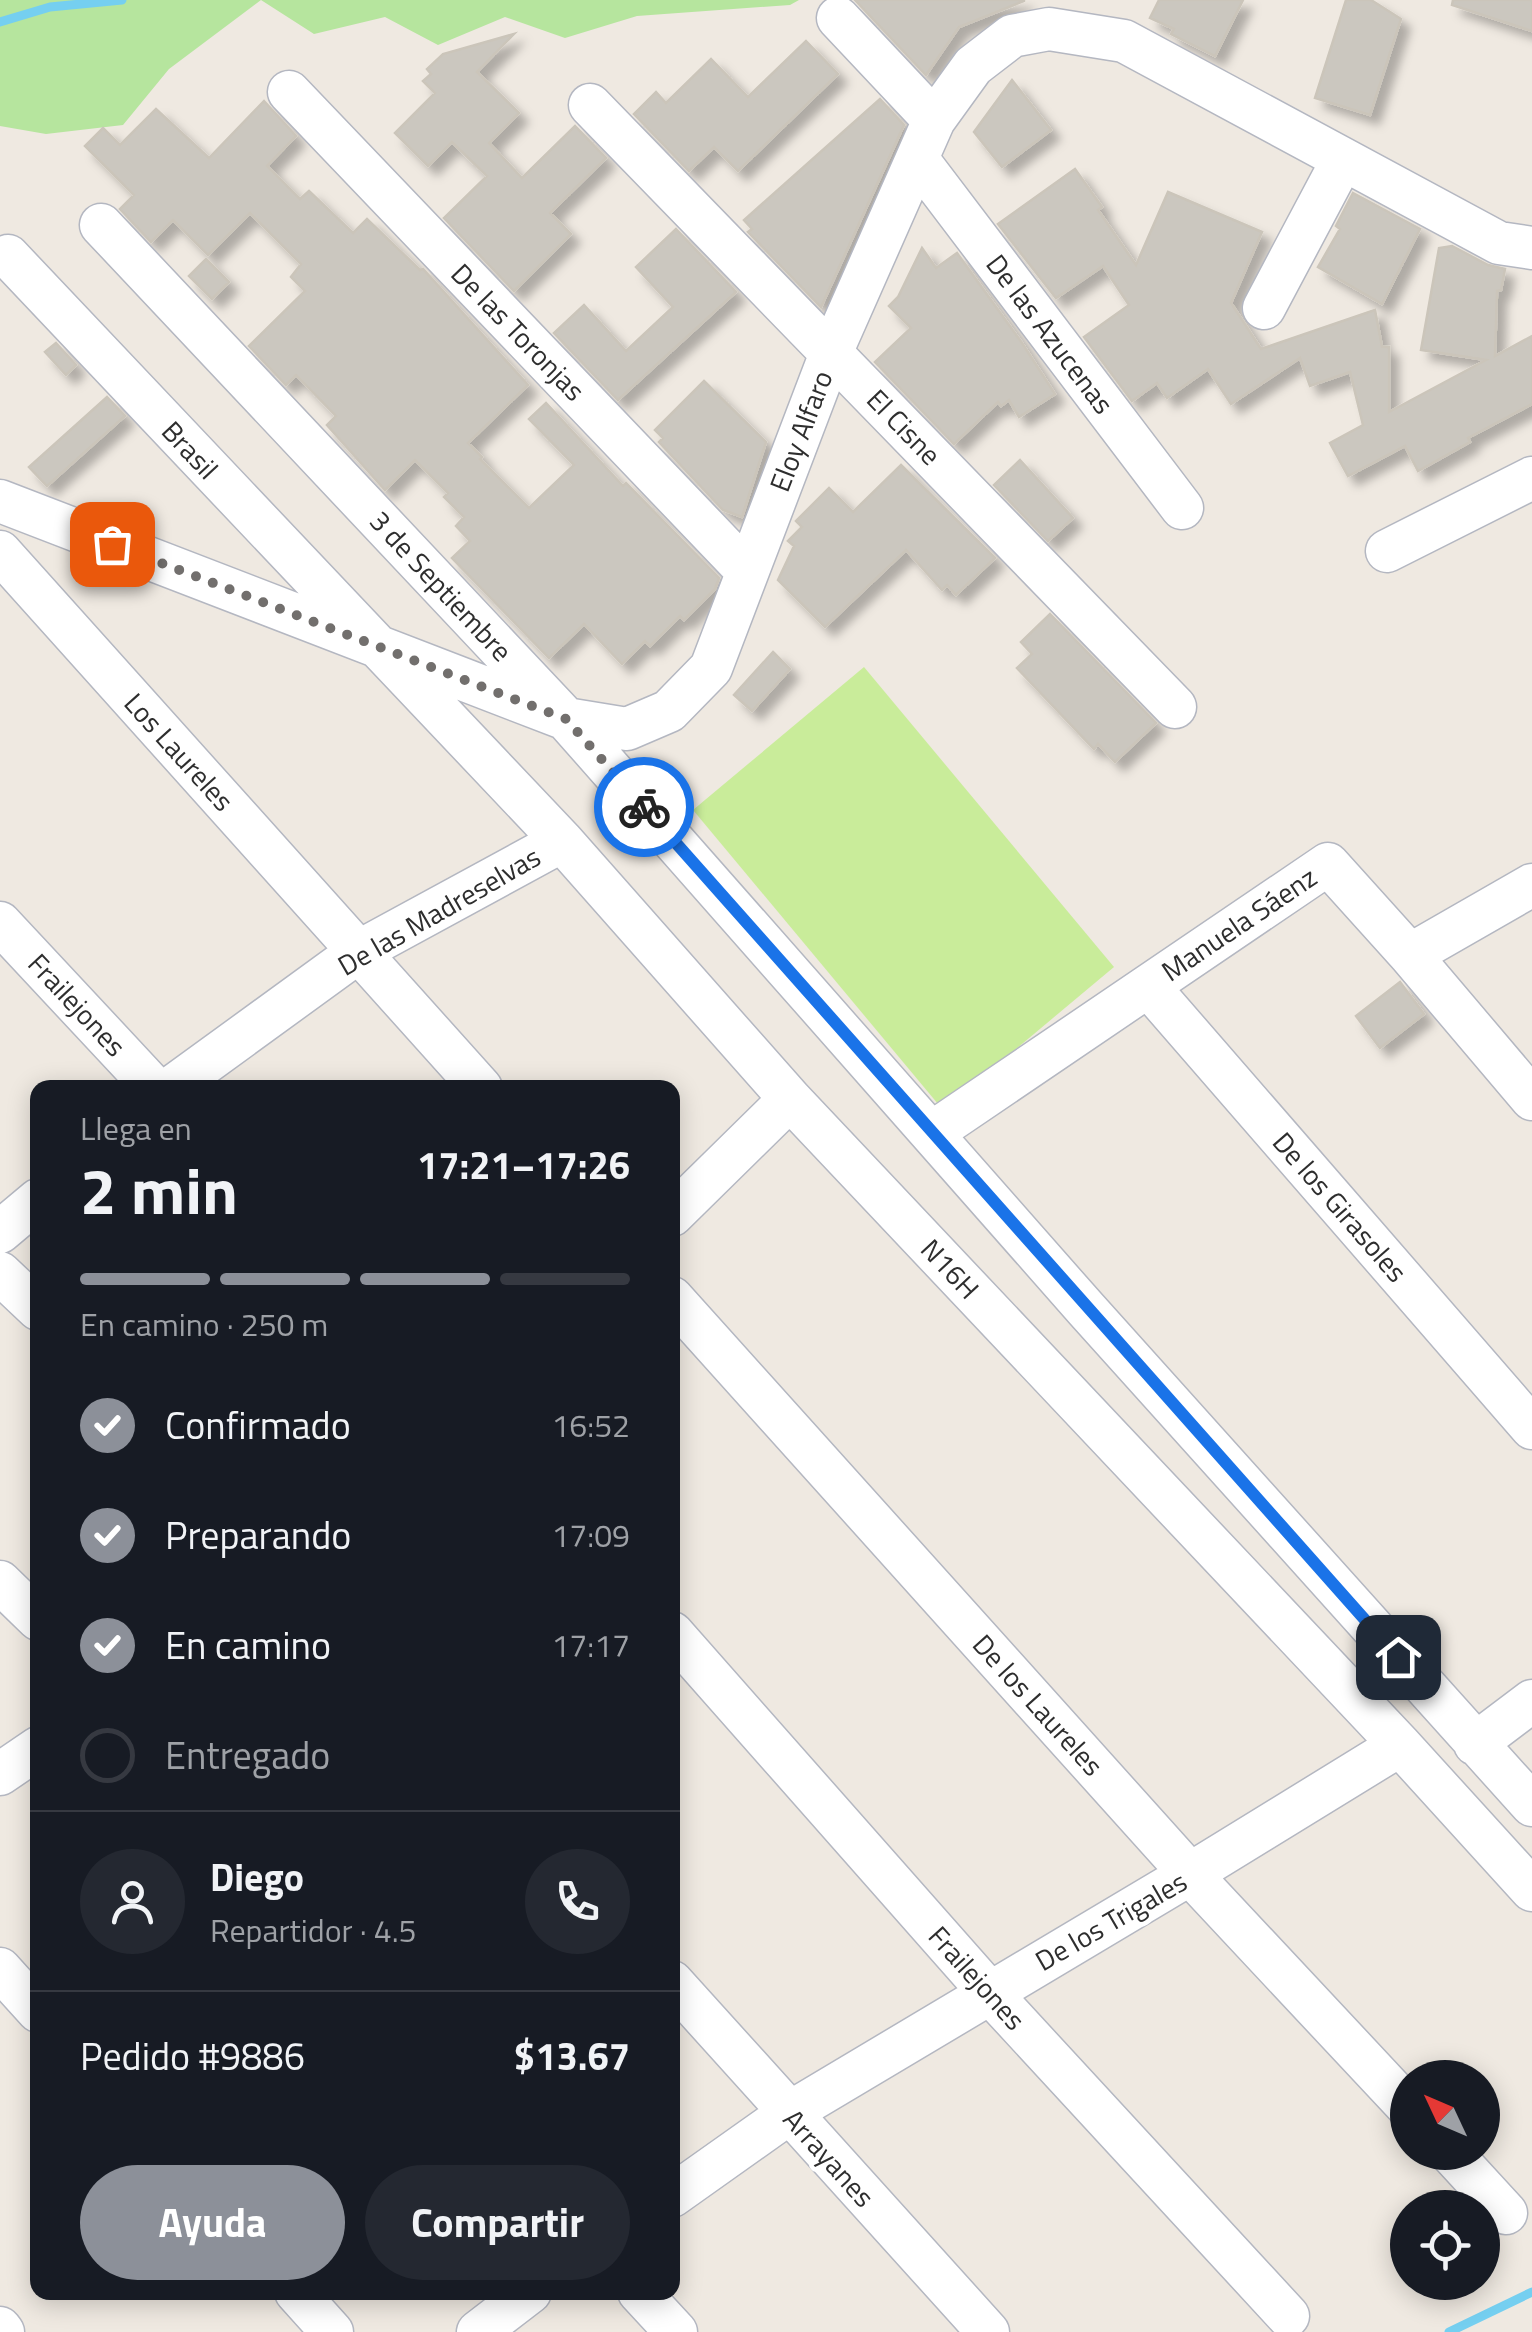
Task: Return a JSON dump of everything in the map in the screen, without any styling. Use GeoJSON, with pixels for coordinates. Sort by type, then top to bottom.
{"type":"FeatureCollection","features":[{"type":"Feature","properties":{"kind":"street","name":"Eloy Alfaro"},"geometry":{"type":"LineString","coordinates":[[0,501],[566,719],[628,729],[669,710],[711,668],[831,353],[934,120],[973,66],[1047,14],[1124,41],[1500,243],[1532,248]]}},
{"type":"Feature","properties":{"kind":"street"},"geometry":{"type":"LineString","coordinates":[[838,18],[934,120]]}},
{"type":"Feature","properties":{"kind":"street","name":"De las Toronjas"},"geometry":{"type":"LineString","coordinates":[[289,92],[747,571]]}},
{"type":"Feature","properties":{"kind":"street","name":"El Cisne"},"geometry":{"type":"LineString","coordinates":[[590,105],[1175,707]]}},
{"type":"Feature","properties":{"kind":"street"},"geometry":{"type":"LineString","coordinates":[[1264,308],[1343,159]]}},
{"type":"Feature","properties":{"kind":"street","name":"De las Azucenas"},"geometry":{"type":"LineString","coordinates":[[918,160],[1182,508]]}},
{"type":"Feature","properties":{"kind":"street","name":"3 de Septiembre"},"geometry":{"type":"LineString","coordinates":[[102,225],[566,719],[1532,1805]]}},
{"type":"Feature","properties":{"kind":"street","name":"Brasil"},"geometry":{"type":"LineString","coordinates":[[8,256],[373,645]]}},
{"type":"Feature","properties":{"kind":"street"},"geometry":{"type":"LineString","coordinates":[[1387,551],[1532,478]]}},
{"type":"Feature","properties":{"kind":"street","name":"Los Laureles"},"geometry":{"type":"LineString","coordinates":[[0,552],[358,952]]}},
{"type":"Feature","properties":{"kind":"street","name":"N16H"},"geometry":{"type":"LineString","coordinates":[[373,645],[562,841],[790,1100],[1400,1745],[1532,1890]]}},
{"type":"Feature","properties":{"kind":"street","name":"De las Madreselvas"},"geometry":{"type":"LineString","coordinates":[[181,1080],[358,952],[562,841]]}},
{"type":"Feature","properties":{"kind":"street","name":"Manuela Sáenz"},"geometry":{"type":"LineString","coordinates":[[933,1132],[1328,864],[1410,955]]}},
{"type":"Feature","properties":{"kind":"street"},"geometry":{"type":"LineString","coordinates":[[1532,885],[1410,955],[1532,1099]]}},
{"type":"Feature","properties":{"kind":"street","name":"Frailejones"},"geometry":{"type":"LineString","coordinates":[[0,923],[147,1080]]}},
{"type":"Feature","properties":{"kind":"street"},"geometry":{"type":"LineString","coordinates":[[358,952],[474,1080]]}},
{"type":"Feature","properties":{"kind":"street","name":"De los Girasoles"},"geometry":{"type":"LineString","coordinates":[[1148,986],[1532,1428]]}},
{"type":"Feature","properties":{"kind":"street"},"geometry":{"type":"LineString","coordinates":[[680,1207],[790,1100]]}},
{"type":"Feature","properties":{"kind":"street"},"geometry":{"type":"LineString","coordinates":[[0,1232],[30,1207]]}},
{"type":"Feature","properties":{"kind":"street"},"geometry":{"type":"LineString","coordinates":[[0,1273],[30,1301]]}},
{"type":"Feature","properties":{"kind":"street","name":"De los Laureles"},"geometry":{"type":"LineString","coordinates":[[680,1307],[1190,1874],[1390,2088]]}},
{"type":"Feature","properties":{"kind":"street"},"geometry":{"type":"LineString","coordinates":[[0,1582],[30,1611]]}},
{"type":"Feature","properties":{"kind":"street","name":"Frailejones"},"geometry":{"type":"LineString","coordinates":[[680,1642],[989,1992],[1288,2316]]}},
{"type":"Feature","properties":{"kind":"street"},"geometry":{"type":"LineString","coordinates":[[1476,1744],[1532,1702]]}},
{"type":"Feature","properties":{"kind":"street","name":"De los Trigales"},"geometry":{"type":"LineString","coordinates":[[680,2190],[789,2114],[1400,1745]]}},
{"type":"Feature","properties":{"kind":"street"},"geometry":{"type":"LineString","coordinates":[[0,1774],[30,1753]]}},
{"type":"Feature","properties":{"kind":"street"},"geometry":{"type":"LineString","coordinates":[[0,1970],[30,2002]]}},
{"type":"Feature","properties":{"kind":"street","name":"Arrayanes"},"geometry":{"type":"LineString","coordinates":[[680,1991],[988,2332]]}},
{"type":"Feature","properties":{"kind":"street"},"geometry":{"type":"LineString","coordinates":[[1466,2170],[1506,2214]]}},
{"type":"Feature","properties":{"kind":"street"},"geometry":{"type":"LineString","coordinates":[[303,2300],[332,2332]]}},
{"type":"Feature","properties":{"kind":"street"},"geometry":{"type":"LineString","coordinates":[[478,2332],[520,2300]]}},
{"type":"Feature","properties":{"kind":"street"},"geometry":{"type":"LineString","coordinates":[[646,2300],[676,2332]]}},
{"type":"Feature","properties":{"kind":"green space"},"geometry":{"type":"Polygon","coordinates":[[[0,0],[261,0],[169,69],[123,125],[46,134],[0,126],[0,0]]]}},
{"type":"Feature","properties":{"kind":"green space"},"geometry":{"type":"Polygon","coordinates":[[[261,0],[799,0],[790,5],[637,16],[565,38],[505,17],[438,45],[385,17],[314,34],[261,0]]]}},
{"type":"Feature","properties":{"kind":"green space"},"geometry":{"type":"Polygon","coordinates":[[[864,667],[1114,967],[943,1110],[693,810],[864,667]]]}},
{"type":"Feature","properties":{"kind":"building"},"geometry":{"type":"Polygon","coordinates":[[[855,0],[1024,1],[959,27],[926,75],[855,0]]]}},
{"type":"Feature","properties":{"kind":"building"},"geometry":{"type":"Polygon","coordinates":[[[1159,0],[1243,0],[1215,56],[1171,34],[1174,29],[1150,18],[1159,0]]]}},
{"type":"Feature","properties":{"kind":"building"},"geometry":{"type":"Polygon","coordinates":[[[1346,0],[1371,0],[1401,19],[1370,115],[1315,98],[1346,0]]]}},
{"type":"Feature","properties":{"kind":"building"},"geometry":{"type":"Polygon","coordinates":[[[1453,0],[1532,0],[1532,31],[1452,5],[1453,0]]]}},
{"type":"Feature","properties":{"kind":"building"},"geometry":{"type":"Polygon","coordinates":[[[514,34],[477,72],[519,113],[489,143],[522,178],[575,126],[606,158],[550,213],[571,234],[514,291],[444,218],[487,176],[452,142],[428,166],[395,133],[435,93],[423,81],[431,74],[427,69],[443,54],[514,34]]]}},
{"type":"Feature","properties":{"kind":"building"},"geometry":{"type":"Polygon","coordinates":[[[806,41],[838,74],[738,171],[714,147],[689,171],[634,114],[656,92],[666,103],[711,59],[748,97],[806,41]]]}},
{"type":"Feature","properties":{"kind":"building"},"geometry":{"type":"Polygon","coordinates":[[[1012,80],[1051,130],[1002,167],[974,132],[1012,80]]]}},
{"type":"Feature","properties":{"kind":"building"},"geometry":{"type":"Polygon","coordinates":[[[880,99],[904,125],[821,307],[748,232],[752,229],[744,220],[880,99]]]}},
{"type":"Feature","properties":{"kind":"building"},"geometry":{"type":"Polygon","coordinates":[[[264,101],[296,136],[267,166],[300,199],[309,191],[353,233],[367,219],[423,269],[528,385],[468,443],[480,459],[529,508],[574,465],[529,419],[546,403],[623,486],[626,483],[719,578],[715,589],[684,620],[680,616],[650,646],[645,641],[622,664],[584,624],[549,658],[452,558],[470,541],[456,526],[464,517],[444,497],[448,493],[415,460],[385,490],[327,425],[336,416],[296,375],[286,385],[249,346],[305,291],[291,277],[301,264],[250,213],[208,255],[173,220],[151,242],[120,209],[134,195],[85,146],[103,128],[120,145],[156,109],[209,158],[264,101]]]}},
{"type":"Feature","properties":{"kind":"building"},"geometry":{"type":"Polygon","coordinates":[[[1075,169],[1136,265],[1168,192],[1262,232],[1231,303],[1261,349],[1375,310],[1382,347],[1389,347],[1389,412],[1486,360],[1421,350],[1439,248],[1452,246],[1488,265],[1505,269],[1501,290],[1497,291],[1495,356],[1532,336],[1532,404],[1468,438],[1470,442],[1418,471],[1405,446],[1348,476],[1330,443],[1363,425],[1350,372],[1310,386],[1300,358],[1231,404],[1208,369],[1167,398],[1157,383],[1132,401],[1084,337],[1129,305],[1103,266],[1056,298],[998,224],[1075,169]]]}},
{"type":"Feature","properties":{"kind":"building"},"geometry":{"type":"Polygon","coordinates":[[[1353,193],[1420,229],[1382,304],[1318,267],[1340,229],[1336,226],[1353,193]]]}},
{"type":"Feature","properties":{"kind":"building"},"geometry":{"type":"Polygon","coordinates":[[[676,229],[736,292],[618,400],[554,333],[584,305],[626,351],[673,307],[636,267],[676,229]]]}},
{"type":"Feature","properties":{"kind":"building"},"geometry":{"type":"Polygon","coordinates":[[[922,248],[936,268],[957,253],[1055,394],[1019,417],[1009,400],[1001,406],[998,402],[954,444],[875,362],[911,328],[889,306],[898,297],[922,248]]]}},
{"type":"Feature","properties":{"kind":"building"},"geometry":{"type":"Polygon","coordinates":[[[206,259],[229,282],[212,299],[189,276],[206,259]]]}},
{"type":"Feature","properties":{"kind":"building"},"geometry":{"type":"Polygon","coordinates":[[[56,343],[76,365],[66,375],[45,352],[56,343]]]}},
{"type":"Feature","properties":{"kind":"building"},"geometry":{"type":"Polygon","coordinates":[[[704,381],[766,442],[742,517],[723,510],[659,442],[663,438],[655,430],[704,381]]]}},
{"type":"Feature","properties":{"kind":"building"},"geometry":{"type":"Polygon","coordinates":[[[107,397],[125,416],[47,486],[29,467],[107,397]]]}},
{"type":"Feature","properties":{"kind":"building"},"geometry":{"type":"Polygon","coordinates":[[[1020,460],[1073,518],[1048,541],[994,485],[1020,460]]]}},
{"type":"Feature","properties":{"kind":"building"},"geometry":{"type":"Polygon","coordinates":[[[901,465],[995,558],[956,595],[947,585],[942,590],[906,550],[825,627],[778,580],[794,546],[788,541],[802,527],[796,521],[829,488],[853,512],[901,465]]]}},
{"type":"Feature","properties":{"kind":"building"},"geometry":{"type":"Polygon","coordinates":[[[1050,614],[1156,723],[1115,762],[1098,744],[1094,749],[1017,668],[1032,654],[1021,642],[1050,614]]]}},
{"type":"Feature","properties":{"kind":"building"},"geometry":{"type":"Polygon","coordinates":[[[773,652],[790,669],[752,711],[734,695],[773,652]]]}},
{"type":"Feature","properties":{"kind":"building"},"geometry":{"type":"Polygon","coordinates":[[[1400,982],[1424,1014],[1380,1048],[1356,1016],[1400,982]]]}},
{"type":"Feature","properties":{"kind":"waterway"},"geometry":{"type":"LineString","coordinates":[[0,22],[50,7],[122,0]]}},
{"type":"Feature","properties":{"kind":"waterway"},"geometry":{"type":"LineString","coordinates":[[1449,2332],[1532,2292]]}},
{"type":"Feature","properties":{"kind":"way so far"},"geometry":{"type":"LineString","coordinates":[[112,544],[566,719],[644,807]]}},
{"type":"Feature","properties":{"kind":"route"},"geometry":{"type":"LineString","coordinates":[[644,807],[1398,1657]]}}]}
